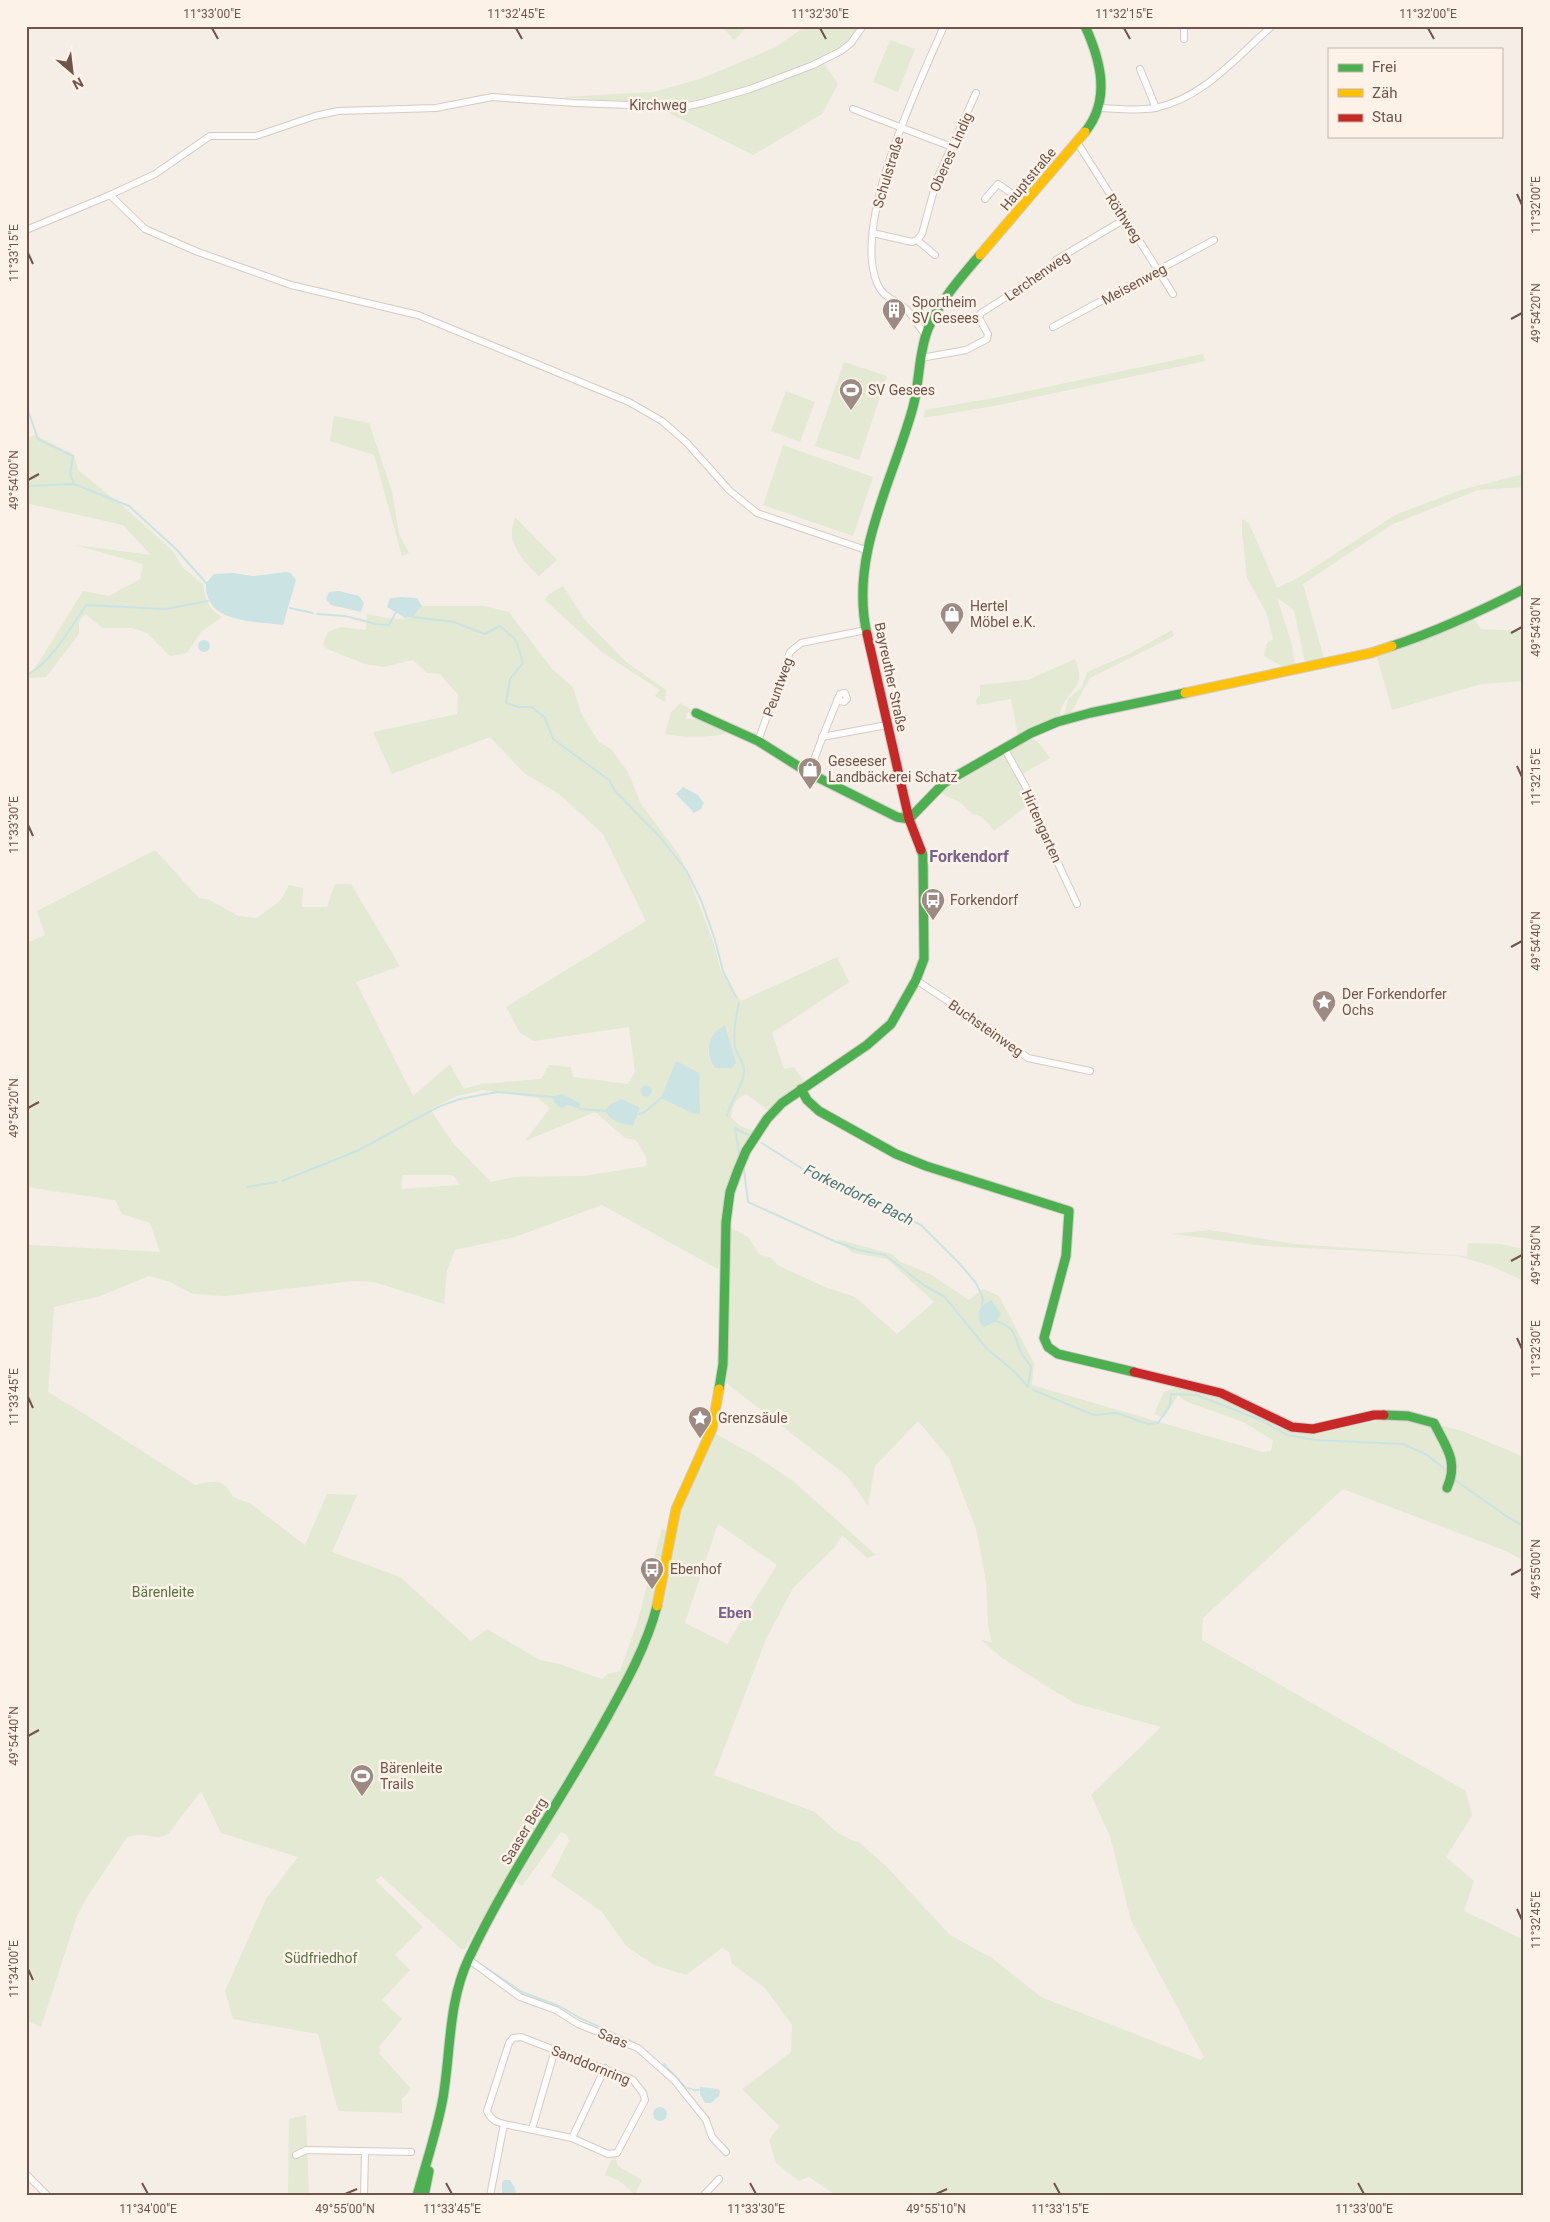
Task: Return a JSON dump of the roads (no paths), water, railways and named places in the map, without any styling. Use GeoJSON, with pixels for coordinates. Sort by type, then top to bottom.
{"type":"FeatureCollection","features":[{"type":"Feature","properties":{"kind":"street","name":"Kirchweg"},"geometry":{"type":"LineString","coordinates":[[26,230],[155,174],[210,136],[256,136],[315,116],[338,111],[436,108],[492,97],[666,107],[702,103],[781,78],[832,57],[851,43],[863,26]]}},
{"type":"Feature","properties":{"kind":"street","name":"Schulstraße"},"geometry":{"type":"LineString","coordinates":[[926,335],[904,307],[889,300],[882,293],[877,283],[873,260],[873,234],[876,208],[883,180],[944,26]]}},
{"type":"Feature","properties":{"kind":"street"},"geometry":{"type":"LineString","coordinates":[[1085,26],[1094,46],[1100,67],[1102,87],[1101,108],[1135,110],[1156,108],[1183,98],[1216,78],[1272,26]]}},
{"type":"Feature","properties":{"kind":"street"},"geometry":{"type":"LineString","coordinates":[[1184,26],[1184,39]]}},
{"type":"Feature","properties":{"kind":"street"},"geometry":{"type":"LineString","coordinates":[[1140,69],[1156,108]]}},
{"type":"Feature","properties":{"kind":"street","name":"Oberes Lindig"},"geometry":{"type":"LineString","coordinates":[[917,240],[922,234],[937,179],[976,93]]}},
{"type":"Feature","properties":{"kind":"street","name":"Hauptstraße"},"geometry":{"type":"LineString","coordinates":[[866,550],[877,512],[908,426],[926,335],[951,292],[1094,122],[1101,108]]}},
{"type":"Feature","properties":{"kind":"street"},"geometry":{"type":"LineString","coordinates":[[853,110],[952,148]]}},
{"type":"Feature","properties":{"kind":"street","name":"Röthweg"},"geometry":{"type":"LineString","coordinates":[[1077,142],[1173,294]]}},
{"type":"Feature","properties":{"kind":"street"},"geometry":{"type":"LineString","coordinates":[[985,199],[998,184],[1026,203]]}},
{"type":"Feature","properties":{"kind":"street"},"geometry":{"type":"LineString","coordinates":[[110,195],[146,229],[198,252],[291,285],[418,315],[629,402],[662,421],[687,443],[728,490],[757,513],[866,550]]}},
{"type":"Feature","properties":{"kind":"street","name":"Lerchenweg"},"geometry":{"type":"LineString","coordinates":[[921,358],[966,350],[987,339],[988,334],[979,318],[981,312],[1047,271],[1056,260],[1125,219]]}},
{"type":"Feature","properties":{"kind":"street"},"geometry":{"type":"LineString","coordinates":[[873,234],[912,242],[917,240],[935,254]]}},
{"type":"Feature","properties":{"kind":"street","name":"Meisenweg"},"geometry":{"type":"LineString","coordinates":[[1053,327],[1214,240]]}},
{"type":"Feature","properties":{"kind":"street","name":"Bayreuther Straße"},"geometry":{"type":"LineString","coordinates":[[716,1413],[723,1364],[726,1222],[730,1192],[746,1151],[767,1119],[782,1103],[867,1045],[891,1024],[916,980],[924,959],[923,855],[909,818],[866,630],[862,587],[866,550]]}},
{"type":"Feature","properties":{"kind":"street"},"geometry":{"type":"LineString","coordinates":[[696,713],[758,740],[809,773],[897,817],[909,818],[944,783],[1040,729],[1090,713],[1371,653],[1420,637],[1474,614],[1524,589]]}},
{"type":"Feature","properties":{"kind":"street","name":"Peuntweg"},"geometry":{"type":"LineString","coordinates":[[758,740],[790,652],[801,643],[866,630]]}},
{"type":"Feature","properties":{"kind":"street"},"geometry":{"type":"LineString","coordinates":[[809,773],[837,700]]}},
{"type":"Feature","properties":{"kind":"street"},"geometry":{"type":"LineString","coordinates":[[822,737],[887,725]]}},
{"type":"Feature","properties":{"kind":"street","name":"Hirtengarten"},"geometry":{"type":"LineString","coordinates":[[1004,748],[1032,798],[1041,828],[1077,904]]}},
{"type":"Feature","properties":{"kind":"street","name":"Buchsteinweg"},"geometry":{"type":"LineString","coordinates":[[916,980],[984,1025],[1028,1058],[1090,1071]]}},
{"type":"Feature","properties":{"kind":"street"},"geometry":{"type":"LineString","coordinates":[[801,1089],[818,1112],[896,1154],[926,1166],[1069,1211],[1066,1256],[1044,1338],[1048,1347],[1058,1354],[1221,1393],[1292,1427],[1313,1429],[1374,1415],[1408,1416],[1434,1423],[1455,1464],[1455,1472],[1447,1488]]}},
{"type":"Feature","properties":{"kind":"street","name":"Saaser Berg"},"geometry":{"type":"LineString","coordinates":[[417,2196],[426,2162],[431,2151],[443,2096],[453,2003],[468,1960],[503,1893],[591,1746],[624,1686],[653,1622],[663,1584],[676,1509],[712,1429],[716,1413]]}},
{"type":"Feature","properties":{"kind":"street","name":"Saas"},"geometry":{"type":"LineString","coordinates":[[468,1960],[520,1997],[556,2010],[578,2024],[638,2048],[674,2080],[706,2120],[712,2138],[726,2152]]}},
{"type":"Feature","properties":{"kind":"street","name":"Sanddornring"},"geometry":{"type":"LineString","coordinates":[[521,2037],[605,2068],[632,2080],[644,2093],[645,2100],[617,2153],[608,2154],[572,2138],[532,2128],[495,2122],[487,2111],[509,2042],[513,2038],[521,2037]]}},
{"type":"Feature","properties":{"kind":"street"},"geometry":{"type":"LineString","coordinates":[[532,2128],[555,2050]]}},
{"type":"Feature","properties":{"kind":"street"},"geometry":{"type":"LineString","coordinates":[[572,2138],[605,2068]]}},
{"type":"Feature","properties":{"kind":"street"},"geometry":{"type":"LineString","coordinates":[[490,2196],[504,2124]]}},
{"type":"Feature","properties":{"kind":"street"},"geometry":{"type":"LineString","coordinates":[[296,2155],[306,2150],[411,2152]]}},
{"type":"Feature","properties":{"kind":"street","name":"Saaser Berg"},"geometry":{"type":"LineString","coordinates":[[424,2196],[431,2165],[431,2151]]}},
{"type":"Feature","properties":{"kind":"street"},"geometry":{"type":"LineString","coordinates":[[364,2196],[365,2152]]}},
{"type":"Feature","properties":{"kind":"street"},"geometry":{"type":"LineString","coordinates":[[26,2174],[48,2196]]}},
{"type":"Feature","properties":{"kind":"street"},"geometry":{"type":"LineString","coordinates":[[704,2196],[719,2179]]}},
{"type":"Feature","properties":{"kind":"water"},"geometry":{"type":"Polygon","coordinates":[[[233,573],[253,576],[291,573],[296,580],[283,625],[233,618],[213,606],[208,596],[206,583],[214,574],[233,573]]]}},
{"type":"Feature","properties":{"kind":"water"},"geometry":{"type":"Polygon","coordinates":[[[339,591],[359,596],[364,603],[361,612],[331,605],[326,599],[329,592],[339,591]]]}},
{"type":"Feature","properties":{"kind":"water"},"geometry":{"type":"Polygon","coordinates":[[[390,598],[417,598],[422,606],[413,617],[405,618],[387,607],[390,598]]]}},
{"type":"Feature","properties":{"kind":"water"},"geometry":{"type":"Polygon","coordinates":[[[204,640],[210,646],[204,652],[198,646],[204,640]]]}},
{"type":"Feature","properties":{"kind":"water"},"geometry":{"type":"Polygon","coordinates":[[[683,787],[698,795],[704,803],[701,809],[694,813],[676,794],[683,787]]]}},
{"type":"Feature","properties":{"kind":"water"},"geometry":{"type":"Polygon","coordinates":[[[725,1025],[736,1063],[732,1068],[715,1068],[709,1056],[709,1044],[714,1034],[725,1025]]]}},
{"type":"Feature","properties":{"kind":"water"},"geometry":{"type":"Polygon","coordinates":[[[676,1061],[699,1073],[700,1114],[692,1113],[661,1098],[676,1061]]]}},
{"type":"Feature","properties":{"kind":"water"},"geometry":{"type":"Polygon","coordinates":[[[646,1085],[652,1091],[646,1097],[640,1091],[646,1085]]]}},
{"type":"Feature","properties":{"kind":"water"},"geometry":{"type":"Polygon","coordinates":[[[562,1094],[580,1103],[580,1109],[568,1105],[561,1108],[554,1102],[553,1097],[562,1094]]]}},
{"type":"Feature","properties":{"kind":"water"},"geometry":{"type":"Polygon","coordinates":[[[622,1099],[640,1108],[633,1126],[610,1118],[606,1111],[609,1105],[622,1099]]]}},
{"type":"Feature","properties":{"kind":"water"},"geometry":{"type":"Polygon","coordinates":[[[991,1300],[1001,1314],[996,1321],[985,1327],[981,1325],[979,1313],[981,1307],[991,1300]]]}},
{"type":"Feature","properties":{"kind":"water"},"geometry":{"type":"Polygon","coordinates":[[[700,2087],[718,2089],[720,2091],[719,2096],[711,2103],[705,2103],[700,2094],[700,2087]]]}},
{"type":"Feature","properties":{"kind":"water"},"geometry":{"type":"Polygon","coordinates":[[[660,2107],[665,2109],[667,2114],[665,2119],[660,2121],[655,2119],[653,2114],[655,2109],[660,2107]]]}},
{"type":"Feature","properties":{"kind":"water"},"geometry":{"type":"Polygon","coordinates":[[[504,2180],[510,2180],[515,2188],[516,2196],[502,2196],[502,2183],[504,2180]]]}},
{"type":"Feature","properties":{"kind":"waterway"},"geometry":{"type":"LineString","coordinates":[[26,405],[38,439],[73,456],[70,474],[74,484]]}},
{"type":"Feature","properties":{"kind":"waterway","name":"Forkendorfer Bach"},"geometry":{"type":"LineString","coordinates":[[26,486],[74,484],[129,506],[176,549],[206,583]]}},
{"type":"Feature","properties":{"kind":"waterway"},"geometry":{"type":"LineString","coordinates":[[26,675],[35,670],[51,654],[86,605],[165,609],[208,601]]}},
{"type":"Feature","properties":{"kind":"waterway","name":"Forkendorfer Bach"},"geometry":{"type":"LineString","coordinates":[[290,608],[313,613]]}},
{"type":"Feature","properties":{"kind":"waterway","name":"Forkendorfer Bach"},"geometry":{"type":"LineString","coordinates":[[317,614],[345,616],[376,624],[389,625],[396,612]]}},
{"type":"Feature","properties":{"kind":"waterway","name":"Forkendorfer Bach"},"geometry":{"type":"LineString","coordinates":[[413,617],[454,622],[485,634],[500,626],[516,640],[523,663],[510,679],[506,703],[518,707],[532,707],[545,718],[553,739],[609,780],[615,791],[659,836],[686,870],[701,900],[715,940],[723,971],[736,997]]}},
{"type":"Feature","properties":{"kind":"waterway","name":"Forkendorfer Bach"},"geometry":{"type":"LineString","coordinates":[[727,1116],[741,1084],[744,1072],[734,1042],[739,1003]]}},
{"type":"Feature","properties":{"kind":"waterway"},"geometry":{"type":"LineString","coordinates":[[282,1181],[357,1151],[438,1107],[460,1099],[497,1092],[553,1097]]}},
{"type":"Feature","properties":{"kind":"waterway"},"geometry":{"type":"LineString","coordinates":[[639,1114],[645,1112],[661,1098]]}},
{"type":"Feature","properties":{"kind":"waterway"},"geometry":{"type":"LineString","coordinates":[[580,1109],[606,1111]]}},
{"type":"Feature","properties":{"kind":"waterway"},"geometry":{"type":"LineString","coordinates":[[735,1128],[739,1153]]}},
{"type":"Feature","properties":{"kind":"waterway","name":"Forkendorfer Bach"},"geometry":{"type":"LineString","coordinates":[[735,1128],[748,1135]]}},
{"type":"Feature","properties":{"kind":"waterway","name":"Forkendorfer Bach"},"geometry":{"type":"LineString","coordinates":[[762,1143],[820,1180],[862,1196],[921,1225],[976,1283],[983,1298],[982,1304]]}},
{"type":"Feature","properties":{"kind":"waterway"},"geometry":{"type":"LineString","coordinates":[[744,1170],[748,1202],[834,1241],[858,1250],[885,1255],[925,1286],[945,1297],[987,1349],[1014,1371],[1028,1387]]}},
{"type":"Feature","properties":{"kind":"waterway"},"geometry":{"type":"LineString","coordinates":[[247,1187],[277,1182]]}},
{"type":"Feature","properties":{"kind":"waterway","name":"Forkendorfer Bach"},"geometry":{"type":"LineString","coordinates":[[996,1321],[1013,1331],[1020,1350],[1031,1367],[1028,1387]]}},
{"type":"Feature","properties":{"kind":"waterway","name":"Forkendorfer Bach"},"geometry":{"type":"LineString","coordinates":[[1033,1390],[1094,1415],[1116,1413],[1148,1424],[1158,1423],[1170,1405],[1171,1394],[1196,1395],[1261,1420],[1287,1435],[1315,1440],[1403,1444],[1427,1455],[1450,1473]]}},
{"type":"Feature","properties":{"kind":"waterway","name":"Forkendorfer Bach"},"geometry":{"type":"LineString","coordinates":[[1455,1480],[1509,1518],[1524,1526]]}},
{"type":"Feature","properties":{"kind":"waterway"},"geometry":{"type":"LineString","coordinates":[[476,1961],[522,1992],[559,2006],[580,2018],[635,2043]]}},
{"type":"Feature","properties":{"kind":"waterway"},"geometry":{"type":"LineString","coordinates":[[664,2064],[686,2088],[691,2089]]}},
{"type":"Feature","properties":{"kind":"waterway"},"geometry":{"type":"LineString","coordinates":[[693,2090],[699,2090]]}},
{"type":"Feature","properties":{"kind":"place","name":"Sportheim SV Gesees"},"geometry":{"type":"Point","coordinates":[894,331]}},
{"type":"Feature","properties":{"kind":"place","name":"SV Gesees"},"geometry":{"type":"Point","coordinates":[851,411]}},
{"type":"Feature","properties":{"kind":"place","name":"Hertel Möbel e.K."},"geometry":{"type":"Point","coordinates":[952,635]}},
{"type":"Feature","properties":{"kind":"place","name":"Geseeser Landbäckerei Schatz"},"geometry":{"type":"Point","coordinates":[810,790]}},
{"type":"Feature","properties":{"kind":"place","name":"Forkendorf"},"geometry":{"type":"Point","coordinates":[933,921]}},
{"type":"Feature","properties":{"kind":"place","name":"Der Forkendorfer Ochs"},"geometry":{"type":"Point","coordinates":[1324,1023]}},
{"type":"Feature","properties":{"kind":"place","name":"Grenzsäule"},"geometry":{"type":"Point","coordinates":[700,1439]}},
{"type":"Feature","properties":{"kind":"place","name":"Ebenhof"},"geometry":{"type":"Point","coordinates":[652,1590]}},
{"type":"Feature","properties":{"kind":"place","name":"Bärenleite Trails"},"geometry":{"type":"Point","coordinates":[362,1797]}},
{"type":"Feature","properties":{"kind":"district","name":"Forkendorf"},"geometry":{"type":"Point","coordinates":[969,856]}},
{"type":"Feature","properties":{"kind":"district","name":"Eben"},"geometry":{"type":"Point","coordinates":[735,1613]}},
{"type":"Feature","properties":{"kind":"park label","name":"Bärenleite"},"geometry":{"type":"Point","coordinates":[163,1592]}},
{"type":"Feature","properties":{"kind":"park label","name":"Südfriedhof"},"geometry":{"type":"Point","coordinates":[321,1958]}}]}
